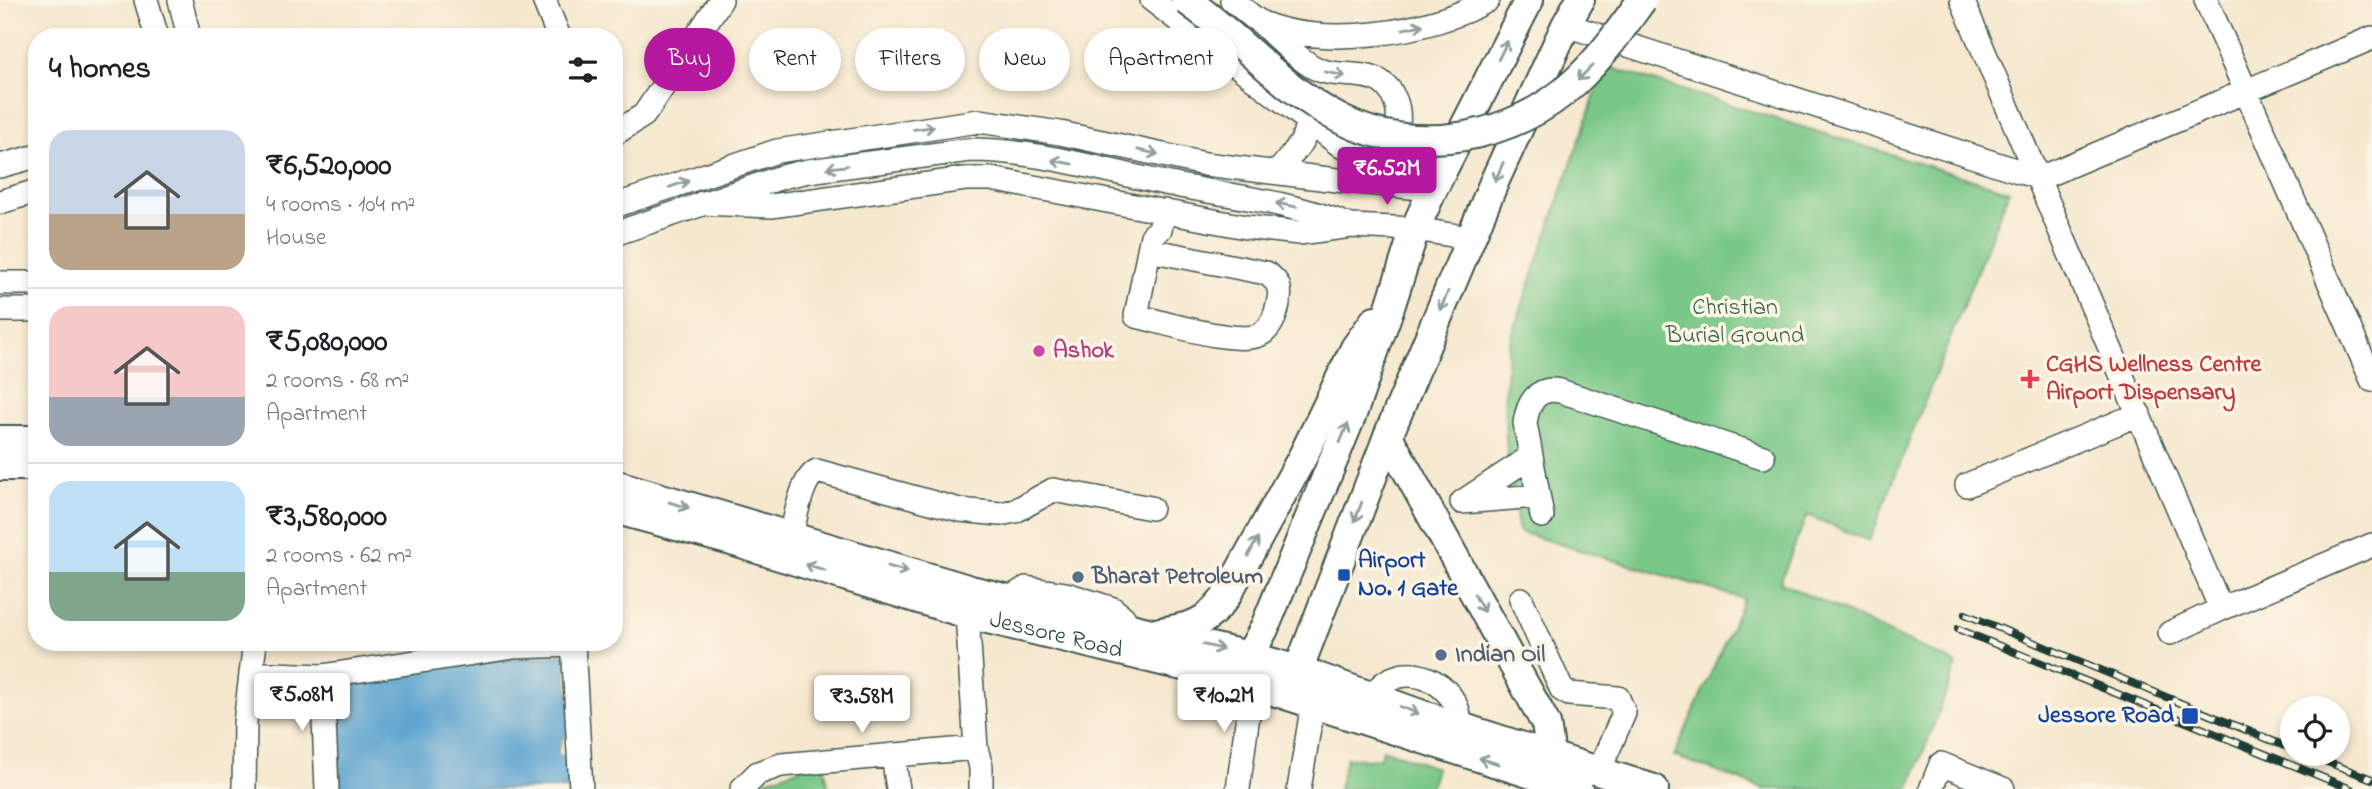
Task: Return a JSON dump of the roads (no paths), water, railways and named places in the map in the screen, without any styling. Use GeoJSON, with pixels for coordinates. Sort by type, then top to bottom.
{"type":"FeatureCollection","features":[{"type":"Feature","properties":{"kind":"main road"},"geometry":{"type":"LineString","coordinates":[[1186,0],[1289,85],[1342,120],[1387,136],[1431,139],[1467,136],[1499,128],[1548,103],[1573,85],[1602,54],[1642,0]]}},
{"type":"Feature","properties":{"kind":"main road"},"geometry":{"type":"LineString","coordinates":[[1529,0],[1415,229],[1351,417],[1246,673],[1537,773],[1654,789]]}},
{"type":"Feature","properties":{"kind":"main road"},"geometry":{"type":"LineString","coordinates":[[1300,690],[1388,436],[1470,238],[1566,24],[1580,0]]}},
{"type":"Feature","properties":{"kind":"main road"},"geometry":{"type":"LineString","coordinates":[[1142,631],[1196,624],[1214,613],[1225,598],[1303,456],[1364,332],[1391,304]]}},
{"type":"Feature","properties":{"kind":"main road"},"geometry":{"type":"LineString","coordinates":[[1388,436],[1545,724],[1549,742],[1537,773]]}},
{"type":"Feature","properties":{"kind":"main road"},"geometry":{"type":"LineString","coordinates":[[0,440],[28,440]]}},
{"type":"Feature","properties":{"kind":"main road"},"geometry":{"type":"LineString","coordinates":[[0,466],[28,466]]}},
{"type":"Feature","properties":{"kind":"main road","name":"Jessore Road"},"geometry":{"type":"LineString","coordinates":[[623,487],[1008,598],[1142,631],[1246,673]]}},
{"type":"Feature","properties":{"kind":"main road","name":"Jessore Road"},"geometry":{"type":"LineString","coordinates":[[623,511],[728,540],[967,614],[1246,673]]}},
{"type":"Feature","properties":{"kind":"main road"},"geometry":{"type":"LineString","coordinates":[[1300,690],[1372,697],[1460,727],[1537,773]]}},
{"type":"Feature","properties":{"kind":"street"},"geometry":{"type":"LineString","coordinates":[[146,0],[154,28]]}},
{"type":"Feature","properties":{"kind":"street"},"geometry":{"type":"LineString","coordinates":[[180,0],[187,28]]}},
{"type":"Feature","properties":{"kind":"street"},"geometry":{"type":"LineString","coordinates":[[544,0],[555,28]]}},
{"type":"Feature","properties":{"kind":"street"},"geometry":{"type":"LineString","coordinates":[[623,128],[644,115],[721,0]]}},
{"type":"Feature","properties":{"kind":"street"},"geometry":{"type":"LineString","coordinates":[[1152,0],[1341,146],[1353,153],[1369,155],[1388,145],[1397,131],[1400,118],[1392,95],[1382,83],[1371,78],[1343,76],[1317,69],[1305,62],[1233,0]]}},
{"type":"Feature","properties":{"kind":"street"},"geometry":{"type":"LineString","coordinates":[[1260,22],[1306,35],[1365,34],[1408,29],[1439,21],[1488,0]]}},
{"type":"Feature","properties":{"kind":"street"},"geometry":{"type":"LineString","coordinates":[[1962,0],[2040,178],[2221,609]]}},
{"type":"Feature","properties":{"kind":"street"},"geometry":{"type":"LineString","coordinates":[[2206,0],[2372,380]]}},
{"type":"Feature","properties":{"kind":"street"},"geometry":{"type":"LineString","coordinates":[[1566,24],[2040,178],[2372,38]]}},
{"type":"Feature","properties":{"kind":"street"},"geometry":{"type":"LineString","coordinates":[[623,203],[778,151],[979,121],[1060,133],[1205,164],[1433,189]]}},
{"type":"Feature","properties":{"kind":"street"},"geometry":{"type":"LineString","coordinates":[[1278,172],[1302,142],[1308,121]]}},
{"type":"Feature","properties":{"kind":"street"},"geometry":{"type":"LineString","coordinates":[[623,231],[782,177],[808,171],[970,150],[990,150],[1292,206],[1350,226]]}},
{"type":"Feature","properties":{"kind":"street"},"geometry":{"type":"LineString","coordinates":[[0,166],[28,158]]}},
{"type":"Feature","properties":{"kind":"street"},"geometry":{"type":"LineString","coordinates":[[702,203],[771,206],[965,179],[992,179],[1246,228],[1290,232],[1350,226],[1415,229],[1470,238]]}},
{"type":"Feature","properties":{"kind":"street"},"geometry":{"type":"LineString","coordinates":[[0,202],[28,194]]}},
{"type":"Feature","properties":{"kind":"street"},"geometry":{"type":"LineString","coordinates":[[1150,243],[1266,273],[1274,278],[1281,292],[1271,325],[1257,336],[1236,339],[1136,316],[1150,243],[1160,229],[1159,210]]}},
{"type":"Feature","properties":{"kind":"street"},"geometry":{"type":"LineString","coordinates":[[0,283],[28,283]]}},
{"type":"Feature","properties":{"kind":"street"},"geometry":{"type":"LineString","coordinates":[[0,310],[28,310]]}},
{"type":"Feature","properties":{"kind":"street"},"geometry":{"type":"LineString","coordinates":[[1462,502],[1540,506],[1525,423],[1532,400],[1542,391],[1551,389],[1763,457]]}},
{"type":"Feature","properties":{"kind":"street"},"geometry":{"type":"LineString","coordinates":[[1968,485],[2139,414]]}},
{"type":"Feature","properties":{"kind":"street"},"geometry":{"type":"LineString","coordinates":[[1431,515],[1462,502],[1530,457]]}},
{"type":"Feature","properties":{"kind":"street"},"geometry":{"type":"LineString","coordinates":[[791,537],[805,488],[811,474],[817,471],[960,510],[1000,514],[1015,511],[1053,490],[1150,508]]}},
{"type":"Feature","properties":{"kind":"street"},"geometry":{"type":"LineString","coordinates":[[2170,633],[2372,545]]}},
{"type":"Feature","properties":{"kind":"street"},"geometry":{"type":"LineString","coordinates":[[1521,599],[1562,690],[1569,694],[1618,698],[1623,707],[1624,713],[1588,780]]}},
{"type":"Feature","properties":{"kind":"street"},"geometry":{"type":"LineString","coordinates":[[967,614],[981,789]]}},
{"type":"Feature","properties":{"kind":"street"},"geometry":{"type":"LineString","coordinates":[[244,789],[245,723],[254,651]]}},
{"type":"Feature","properties":{"kind":"street"},"geometry":{"type":"LineString","coordinates":[[251,673],[322,676],[488,651]]}},
{"type":"Feature","properties":{"kind":"street"},"geometry":{"type":"LineString","coordinates":[[573,651],[582,789]]}},
{"type":"Feature","properties":{"kind":"street"},"geometry":{"type":"LineString","coordinates":[[1238,789],[1246,673]]}},
{"type":"Feature","properties":{"kind":"street"},"geometry":{"type":"LineString","coordinates":[[322,676],[327,789]]}},
{"type":"Feature","properties":{"kind":"street"},"geometry":{"type":"LineString","coordinates":[[1299,789],[1300,690]]}},
{"type":"Feature","properties":{"kind":"street"},"geometry":{"type":"LineString","coordinates":[[742,789],[758,774],[781,765],[976,748]]}},
{"type":"Feature","properties":{"kind":"street"},"geometry":{"type":"LineString","coordinates":[[893,755],[898,789]]}},
{"type":"Feature","properties":{"kind":"street"},"geometry":{"type":"LineString","coordinates":[[1931,789],[1941,764],[2003,789]]}},
{"type":"Feature","properties":{"kind":"water"},"geometry":{"type":"Polygon","coordinates":[[[565,654],[572,732],[562,738],[557,754],[575,761],[577,789],[329,789],[326,680],[335,672],[565,654]]]}},
{"type":"Feature","properties":{"kind":"railway"},"geometry":{"type":"LineString","coordinates":[[1965,614],[2280,744]]}},
{"type":"Feature","properties":{"kind":"railway"},"geometry":{"type":"LineString","coordinates":[[1958,629],[2351,789]]}},
{"type":"Feature","properties":{"kind":"railway"},"geometry":{"type":"LineString","coordinates":[[2338,766],[2372,779]]}},
{"type":"Feature","properties":{"kind":"place","name":"Ashok"},"geometry":{"type":"Point","coordinates":[1039,351]}},
{"type":"Feature","properties":{"kind":"place","name":"CGHS Wellness Centre Airport Dispensary"},"geometry":{"type":"Point","coordinates":[2030,379]}},
{"type":"Feature","properties":{"kind":"place","name":"Airport No. 1 Gate"},"geometry":{"type":"Point","coordinates":[1344,575]}},
{"type":"Feature","properties":{"kind":"place","name":"Bharat Petroleum"},"geometry":{"type":"Point","coordinates":[1078,577]}},
{"type":"Feature","properties":{"kind":"place","name":"Indian Oil"},"geometry":{"type":"Point","coordinates":[1441,655]}},
{"type":"Feature","properties":{"kind":"place","name":"Jessore Road"},"geometry":{"type":"Point","coordinates":[2190,716]}},
{"type":"Feature","properties":{"kind":"park label","name":"Christian Burial Ground"},"geometry":{"type":"Point","coordinates":[1735,322]}}]}
